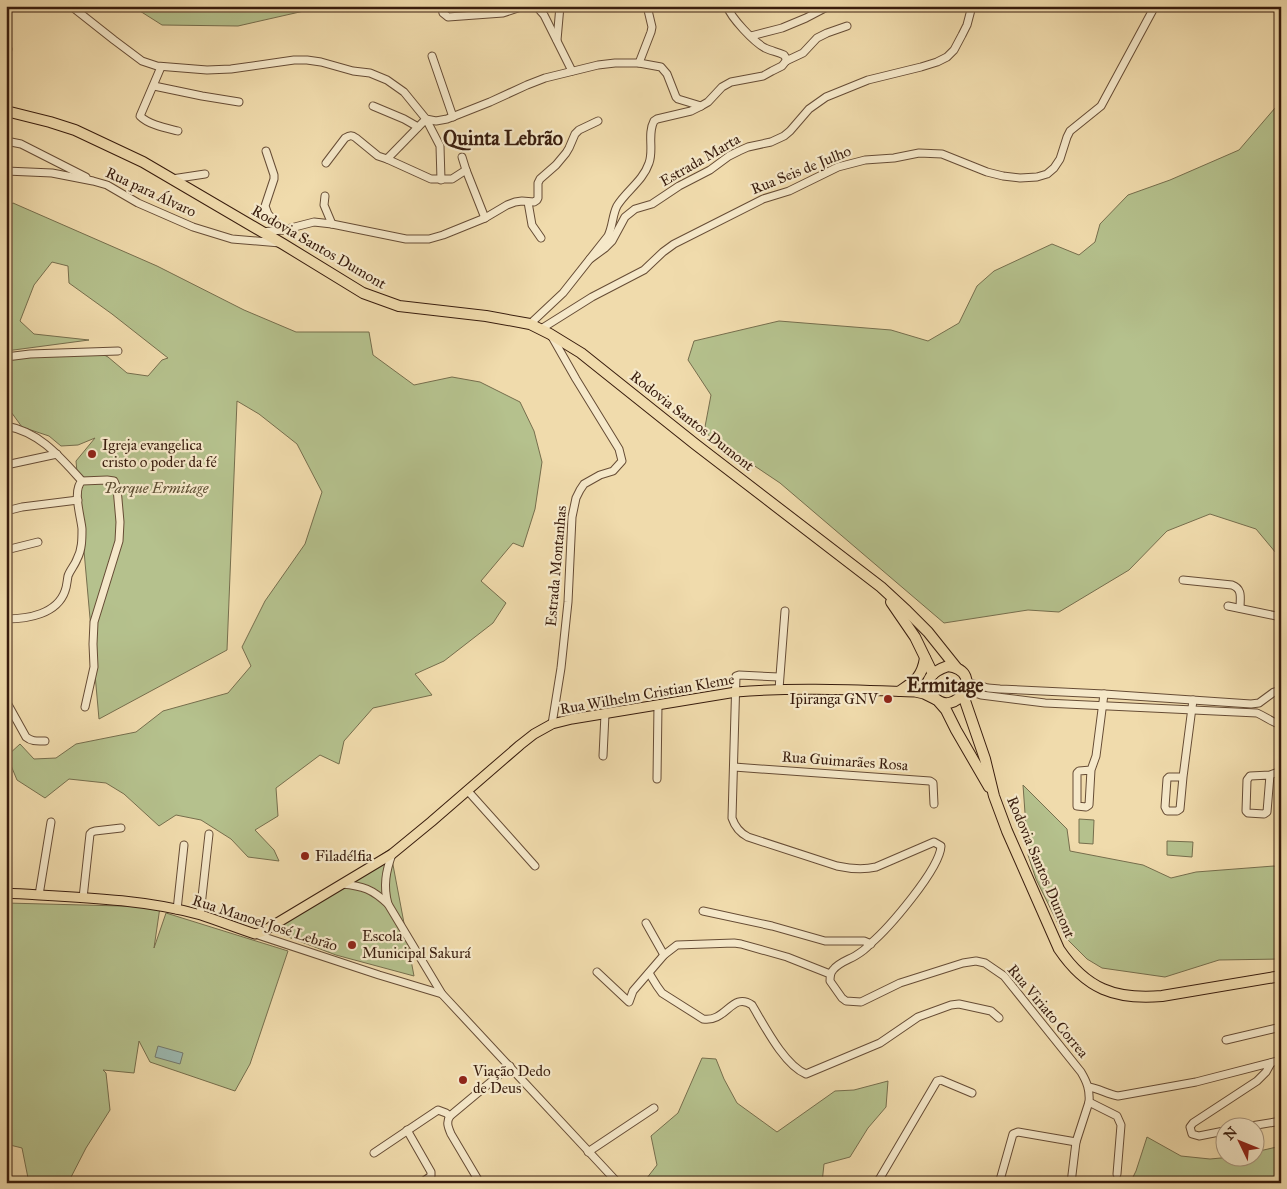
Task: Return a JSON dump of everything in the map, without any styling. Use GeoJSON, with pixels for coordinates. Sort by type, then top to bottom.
{"type":"FeatureCollection","features":[{"type":"Feature","properties":{"kind":"highway","name":"Rodovia Santos Dumont"},"geometry":{"type":"LineString","coordinates":[[6,110],[74,130],[142,162],[364,293],[385,302],[399,306],[486,316],[530,324],[545,331],[581,353],[695,444],[881,587]]}},
{"type":"Feature","properties":{"kind":"highway"},"geometry":{"type":"LineString","coordinates":[[881,587],[915,637],[925,658],[931,676],[930,691],[946,710],[994,796]]}},
{"type":"Feature","properties":{"kind":"highway"},"geometry":{"type":"LineString","coordinates":[[881,587],[928,632],[956,668]]}},
{"type":"Feature","properties":{"kind":"highway"},"geometry":{"type":"LineString","coordinates":[[900,691],[922,673],[925,658]]}},
{"type":"Feature","properties":{"kind":"highway"},"geometry":{"type":"LineString","coordinates":[[931,676],[936,671],[948,666],[956,668],[965,676],[965,689],[986,759],[994,796]]}},
{"type":"Feature","properties":{"kind":"highway"},"geometry":{"type":"LineString","coordinates":[[939,702],[953,702],[965,689]]}},
{"type":"Feature","properties":{"kind":"highway","name":"Rodovia Santos Dumont"},"geometry":{"type":"LineString","coordinates":[[994,796],[1007,831],[1059,949],[1078,973],[1104,991],[1146,998],[1281,976]]}},
{"type":"Feature","properties":{"kind":"main road"},"geometry":{"type":"LineString","coordinates":[[900,691],[931,676]]}},
{"type":"Feature","properties":{"kind":"main road","name":"Rua Wilhelm Cristian Kleme"},"geometry":{"type":"LineString","coordinates":[[256,934],[392,854],[520,745],[534,734],[552,724],[736,692],[779,689],[857,689],[915,692],[924,694],[939,702]]}},
{"type":"Feature","properties":{"kind":"main road","name":"Rua Manoel José Lebrão"},"geometry":{"type":"LineString","coordinates":[[6,893],[124,901],[200,915],[256,934]]}},
{"type":"Feature","properties":{"kind":"street"},"geometry":{"type":"LineString","coordinates":[[71,6],[142,61],[162,66],[223,70],[294,60],[308,60],[370,73],[387,80],[404,92],[426,119],[440,146],[442,180]]}},
{"type":"Feature","properties":{"kind":"street"},"geometry":{"type":"LineString","coordinates":[[441,6],[443,13],[448,17],[503,13],[524,6]]}},
{"type":"Feature","properties":{"kind":"street"},"geometry":{"type":"LineString","coordinates":[[485,6],[490,14]]}},
{"type":"Feature","properties":{"kind":"street"},"geometry":{"type":"LineString","coordinates":[[536,6],[544,15],[572,72]]}},
{"type":"Feature","properties":{"kind":"street"},"geometry":{"type":"LineString","coordinates":[[557,40],[560,6]]}},
{"type":"Feature","properties":{"kind":"street"},"geometry":{"type":"LineString","coordinates":[[639,63],[652,32],[647,6]]}},
{"type":"Feature","properties":{"kind":"street"},"geometry":{"type":"LineString","coordinates":[[727,6],[732,17],[751,36],[764,47],[784,55],[786,61]]}},
{"type":"Feature","properties":{"kind":"street","name":"Estrada Marta"},"geometry":{"type":"LineString","coordinates":[[590,259],[605,248],[626,217],[635,209],[652,204],[739,151],[771,142],[784,136],[809,109],[826,97],[868,80],[921,67],[947,57],[954,50],[962,35],[972,6]]}},
{"type":"Feature","properties":{"kind":"street","name":"Rua Seis de Julho"},"geometry":{"type":"LineString","coordinates":[[545,331],[592,297],[644,270],[674,244],[762,199],[789,191],[838,167],[865,160],[894,158],[931,152],[942,154],[987,172],[1003,176],[1020,178],[1037,177],[1047,174],[1060,159],[1070,132],[1100,106],[1155,6]]}},
{"type":"Feature","properties":{"kind":"street"},"geometry":{"type":"LineString","coordinates":[[751,36],[782,28],[827,8]]}},
{"type":"Feature","properties":{"kind":"street"},"geometry":{"type":"LineString","coordinates":[[530,324],[563,293],[608,236],[612,229],[616,209],[638,182],[649,164],[652,155],[651,129],[654,121],[691,111],[701,106],[708,102],[722,87],[731,82],[763,76],[782,66],[786,61],[804,53],[821,35],[847,26]]}},
{"type":"Feature","properties":{"kind":"street"},"geometry":{"type":"LineString","coordinates":[[432,56],[453,117]]}},
{"type":"Feature","properties":{"kind":"street"},"geometry":{"type":"LineString","coordinates":[[426,119],[436,120],[453,117],[545,78],[598,65],[639,63],[661,67],[667,74],[678,99],[701,106]]}},
{"type":"Feature","properties":{"kind":"street"},"geometry":{"type":"LineString","coordinates":[[162,66],[140,118],[161,127],[178,131]]}},
{"type":"Feature","properties":{"kind":"street"},"geometry":{"type":"LineString","coordinates":[[154,86],[239,102]]}},
{"type":"Feature","properties":{"kind":"street"},"geometry":{"type":"LineString","coordinates":[[373,106],[418,127]]}},
{"type":"Feature","properties":{"kind":"street"},"geometry":{"type":"LineString","coordinates":[[387,159],[426,119]]}},
{"type":"Feature","properties":{"kind":"street"},"geometry":{"type":"LineString","coordinates":[[261,232],[283,230],[314,222],[406,239],[428,239],[443,235],[486,218],[515,202],[534,202],[537,200],[540,179],[566,153],[579,130],[598,121]]}},
{"type":"Feature","properties":{"kind":"street"},"geometry":{"type":"LineString","coordinates":[[326,163],[349,135],[356,138],[378,156],[431,180],[452,179],[466,170]]}},
{"type":"Feature","properties":{"kind":"street"},"geometry":{"type":"LineString","coordinates":[[6,140],[21,144],[92,181]]}},
{"type":"Feature","properties":{"kind":"street"},"geometry":{"type":"LineString","coordinates":[[266,151],[274,179],[264,206],[268,214],[283,230]]}},
{"type":"Feature","properties":{"kind":"street"},"geometry":{"type":"LineString","coordinates":[[462,157],[486,218]]}},
{"type":"Feature","properties":{"kind":"street","name":"Rua para Álvaro"},"geometry":{"type":"LineString","coordinates":[[6,171],[52,173],[92,181],[107,185],[138,203],[192,227],[232,239],[283,244]]}},
{"type":"Feature","properties":{"kind":"street"},"geometry":{"type":"LineString","coordinates":[[172,178],[205,174]]}},
{"type":"Feature","properties":{"kind":"street"},"geometry":{"type":"LineString","coordinates":[[325,196],[324,205],[332,224]]}},
{"type":"Feature","properties":{"kind":"street"},"geometry":{"type":"LineString","coordinates":[[528,202],[532,225],[541,238]]}},
{"type":"Feature","properties":{"kind":"street","name":"Estrada Montanhas"},"geometry":{"type":"LineString","coordinates":[[545,331],[620,449],[622,461],[613,471],[600,475],[584,484],[576,498],[572,517],[568,602],[561,668],[552,724]]}},
{"type":"Feature","properties":{"kind":"street"},"geometry":{"type":"LineString","coordinates":[[6,357],[30,354],[118,351]]}},
{"type":"Feature","properties":{"kind":"street"},"geometry":{"type":"LineString","coordinates":[[6,426],[34,435],[57,454],[82,481]]}},
{"type":"Feature","properties":{"kind":"street"},"geometry":{"type":"LineString","coordinates":[[6,465],[57,454]]}},
{"type":"Feature","properties":{"kind":"street"},"geometry":{"type":"LineString","coordinates":[[6,620],[35,615],[46,612],[54,607],[64,593],[68,575],[81,550],[82,529],[78,486],[82,481],[114,481],[117,488],[120,533],[117,551],[94,622],[94,667],[85,707]]}},
{"type":"Feature","properties":{"kind":"street"},"geometry":{"type":"LineString","coordinates":[[6,511],[78,500]]}},
{"type":"Feature","properties":{"kind":"street"},"geometry":{"type":"LineString","coordinates":[[6,550],[38,542]]}},
{"type":"Feature","properties":{"kind":"street"},"geometry":{"type":"LineString","coordinates":[[1183,580],[1236,586],[1240,591],[1240,608]]}},
{"type":"Feature","properties":{"kind":"street"},"geometry":{"type":"LineString","coordinates":[[1228,606],[1281,618]]}},
{"type":"Feature","properties":{"kind":"street"},"geometry":{"type":"LineString","coordinates":[[779,689],[786,611]]}},
{"type":"Feature","properties":{"kind":"street"},"geometry":{"type":"LineString","coordinates":[[597,972],[629,1002],[633,990],[664,955],[677,945],[741,944],[787,957],[830,974],[833,969],[871,944],[903,909],[937,860],[941,846],[934,842],[876,867],[860,870],[848,869],[748,837],[737,829],[732,818],[737,675],[779,677]]}},
{"type":"Feature","properties":{"kind":"street"},"geometry":{"type":"LineString","coordinates":[[965,689],[988,688],[1104,694],[1250,704],[1259,703],[1274,692],[1281,690]]}},
{"type":"Feature","properties":{"kind":"street"},"geometry":{"type":"LineString","coordinates":[[965,689],[981,695],[1045,703],[1257,713],[1281,725]]}},
{"type":"Feature","properties":{"kind":"street"},"geometry":{"type":"LineString","coordinates":[[1091,770],[1077,773],[1077,806],[1089,806],[1091,770],[1096,756],[1104,694]]}},
{"type":"Feature","properties":{"kind":"street"},"geometry":{"type":"LineString","coordinates":[[1266,717],[1264,705],[1267,697]]}},
{"type":"Feature","properties":{"kind":"street"},"geometry":{"type":"LineString","coordinates":[[6,700],[26,737],[30,740],[45,741]]}},
{"type":"Feature","properties":{"kind":"street"},"geometry":{"type":"LineString","coordinates":[[1183,777],[1169,776],[1167,778],[1166,810],[1178,812],[1180,809],[1193,700]]}},
{"type":"Feature","properties":{"kind":"street"},"geometry":{"type":"LineString","coordinates":[[657,779],[658,705]]}},
{"type":"Feature","properties":{"kind":"street"},"geometry":{"type":"LineString","coordinates":[[603,756],[605,714]]}},
{"type":"Feature","properties":{"kind":"street","name":"Rua Guimarães Rosa"},"geometry":{"type":"LineString","coordinates":[[734,767],[930,781],[933,783],[934,804]]}},
{"type":"Feature","properties":{"kind":"street"},"geometry":{"type":"LineString","coordinates":[[1270,775],[1267,812],[1264,814],[1248,813],[1246,811],[1246,780],[1250,776],[1270,775],[1281,771]]}},
{"type":"Feature","properties":{"kind":"street"},"geometry":{"type":"LineString","coordinates":[[468,790],[535,866]]}},
{"type":"Feature","properties":{"kind":"street"},"geometry":{"type":"LineString","coordinates":[[40,895],[51,822]]}},
{"type":"Feature","properties":{"kind":"street"},"geometry":{"type":"LineString","coordinates":[[82,898],[90,834],[95,831],[121,828]]}},
{"type":"Feature","properties":{"kind":"street"},"geometry":{"type":"LineString","coordinates":[[200,915],[209,834]]}},
{"type":"Feature","properties":{"kind":"street"},"geometry":{"type":"LineString","coordinates":[[177,910],[184,844]]}},
{"type":"Feature","properties":{"kind":"street"},"geometry":{"type":"LineString","coordinates":[[388,904],[385,890],[386,875],[392,854]]}},
{"type":"Feature","properties":{"kind":"street"},"geometry":{"type":"LineString","coordinates":[[342,884],[366,888],[378,894],[388,904],[442,994]]}},
{"type":"Feature","properties":{"kind":"street"},"geometry":{"type":"LineString","coordinates":[[703,911],[772,926],[825,941],[864,941],[871,944]]}},
{"type":"Feature","properties":{"kind":"street"},"geometry":{"type":"LineString","coordinates":[[646,923],[664,955]]}},
{"type":"Feature","properties":{"kind":"street","name":"Rua Manoel José Lebrão"},"geometry":{"type":"LineString","coordinates":[[256,934],[442,994],[618,1183]]}},
{"type":"Feature","properties":{"kind":"street","name":"Rua Viriato Correa"},"geometry":{"type":"LineString","coordinates":[[830,974],[830,981],[842,998],[846,1001],[861,1002],[900,983],[976,961],[985,964],[1004,976],[1081,1072],[1089,1087]]}},
{"type":"Feature","properties":{"kind":"street"},"geometry":{"type":"LineString","coordinates":[[649,973],[662,993],[709,1020],[716,1018],[739,1002],[750,1004],[778,1048],[800,1072],[806,1074],[880,1043],[918,1017],[952,1005],[959,1004],[991,1011],[999,1018]]}},
{"type":"Feature","properties":{"kind":"street"},"geometry":{"type":"LineString","coordinates":[[1226,1040],[1281,1027]]}},
{"type":"Feature","properties":{"kind":"street"},"geometry":{"type":"LineString","coordinates":[[1071,1183],[1076,1142],[1089,1102],[1089,1087],[1096,1088],[1109,1095],[1118,1096],[1196,1082],[1281,1060]]}},
{"type":"Feature","properties":{"kind":"street"},"geometry":{"type":"LineString","coordinates":[[1214,1133],[1196,1136],[1192,1134],[1190,1127],[1193,1123],[1257,1081],[1266,1072],[1270,1063]]}},
{"type":"Feature","properties":{"kind":"street"},"geometry":{"type":"LineString","coordinates":[[480,1183],[451,1134],[447,1124],[448,1120],[450,1116],[510,1066]]}},
{"type":"Feature","properties":{"kind":"street"},"geometry":{"type":"LineString","coordinates":[[877,1183],[937,1081],[941,1080],[972,1093]]}},
{"type":"Feature","properties":{"kind":"street"},"geometry":{"type":"LineString","coordinates":[[1089,1102],[1117,1116],[1120,1120],[1117,1174]]}},
{"type":"Feature","properties":{"kind":"street"},"geometry":{"type":"LineString","coordinates":[[588,1152],[654,1108]]}},
{"type":"Feature","properties":{"kind":"street"},"geometry":{"type":"LineString","coordinates":[[374,1153],[438,1110],[450,1116]]}},
{"type":"Feature","properties":{"kind":"street"},"geometry":{"type":"LineString","coordinates":[[1264,1124],[1281,1121]]}},
{"type":"Feature","properties":{"kind":"street"},"geometry":{"type":"LineString","coordinates":[[407,1130],[431,1172],[431,1176],[421,1183]]}},
{"type":"Feature","properties":{"kind":"street"},"geometry":{"type":"LineString","coordinates":[[1000,1180],[1013,1134],[1018,1132],[1076,1142]]}},
{"type":"Feature","properties":{"kind":"green space"},"geometry":{"type":"Polygon","coordinates":[[[132,6],[326,6],[238,26],[162,25],[132,6]]]}},
{"type":"Feature","properties":{"kind":"green space"},"geometry":{"type":"Polygon","coordinates":[[[1281,101],[1281,559],[1256,529],[1210,514],[1167,531],[1129,570],[1059,612],[1028,610],[944,623],[780,483],[704,432],[711,395],[688,360],[694,341],[779,321],[891,330],[928,341],[959,323],[977,286],[994,271],[1052,244],[1079,255],[1095,242],[1100,224],[1128,195],[1170,180],[1239,150],[1281,101]]]}},
{"type":"Feature","properties":{"kind":"green space","name":"Parque Ermitage"},"geometry":{"type":"Polygon","coordinates":[[[13,203],[157,266],[244,310],[296,332],[369,332],[373,355],[414,385],[452,377],[480,382],[520,402],[534,431],[542,462],[535,509],[523,547],[513,543],[481,581],[506,603],[493,623],[444,661],[415,674],[432,695],[373,708],[344,741],[339,764],[320,755],[276,788],[278,816],[255,830],[274,850],[279,861],[248,857],[231,839],[201,820],[176,815],[159,826],[124,794],[106,783],[69,779],[45,798],[17,780],[7,756],[20,744],[34,759],[56,758],[76,744],[136,732],[163,711],[228,693],[251,666],[242,647],[265,601],[305,544],[322,492],[297,444],[259,414],[237,401],[227,650],[99,719],[76,461],[95,438],[78,445],[61,446],[49,436],[22,427],[6,405],[6,360],[93,349],[108,357],[127,373],[148,376],[162,360],[168,358],[69,283],[68,266],[52,262],[34,285],[20,321],[34,334],[89,340],[6,351],[6,208],[13,203]]]}},
{"type":"Feature","properties":{"kind":"green space"},"geometry":{"type":"Polygon","coordinates":[[[1023,785],[1067,829],[1070,851],[1143,865],[1171,878],[1196,872],[1274,866],[1281,868],[1281,959],[1219,960],[1165,977],[1102,968],[1087,959],[1064,936],[1036,879],[1028,855],[1023,785]]]}},
{"type":"Feature","properties":{"kind":"green space"},"geometry":{"type":"Polygon","coordinates":[[[1079,819],[1094,820],[1093,844],[1079,843],[1079,819]]]}},
{"type":"Feature","properties":{"kind":"green space"},"geometry":{"type":"Polygon","coordinates":[[[1167,841],[1193,842],[1192,857],[1167,855],[1167,841]]]}},
{"type":"Feature","properties":{"kind":"green space","name":"Escola Municipal Sakurá"},"geometry":{"type":"Polygon","coordinates":[[[390,849],[414,976],[336,955],[267,929],[315,900],[390,849]]]}},
{"type":"Feature","properties":{"kind":"green space"},"geometry":{"type":"Polygon","coordinates":[[[6,903],[160,907],[154,948],[166,913],[288,951],[250,1064],[235,1091],[150,1062],[139,1041],[134,1073],[103,1070],[106,1073],[110,1110],[86,1148],[68,1183],[29,1183],[22,1148],[6,1144],[6,903]]]}},
{"type":"Feature","properties":{"kind":"green space"},"geometry":{"type":"Polygon","coordinates":[[[702,1058],[716,1059],[737,1103],[777,1132],[835,1091],[854,1090],[888,1081],[886,1107],[868,1128],[850,1157],[824,1164],[822,1183],[643,1183],[657,1165],[651,1136],[678,1113],[702,1058]]]}},
{"type":"Feature","properties":{"kind":"green space"},"geometry":{"type":"Polygon","coordinates":[[[1147,1137],[1181,1156],[1214,1159],[1214,1166],[1264,1166],[1264,1150],[1281,1146],[1281,1183],[1130,1183],[1147,1137]]]}},
{"type":"Feature","properties":{"kind":"water"},"geometry":{"type":"Polygon","coordinates":[[[158,1046],[183,1053],[180,1064],[155,1057],[158,1046]]]}},
{"type":"Feature","properties":{"kind":"place","name":"Igreja evangelica cristo o poder da fé"},"geometry":{"type":"Point","coordinates":[92,454]}},
{"type":"Feature","properties":{"kind":"place","name":"Ipiranga GNV"},"geometry":{"type":"Point","coordinates":[888,699]}},
{"type":"Feature","properties":{"kind":"place","name":"Filadélfia"},"geometry":{"type":"Point","coordinates":[305,856]}},
{"type":"Feature","properties":{"kind":"place","name":"Escola Municipal Sakurá"},"geometry":{"type":"Point","coordinates":[352,945]}},
{"type":"Feature","properties":{"kind":"place","name":"Viação Dedo de Deus"},"geometry":{"type":"Point","coordinates":[463,1080]}},
{"type":"Feature","properties":{"kind":"district","name":"Quinta Lebrão"},"geometry":{"type":"Point","coordinates":[503,138]}},
{"type":"Feature","properties":{"kind":"district","name":"Ermitage"},"geometry":{"type":"Point","coordinates":[945,685]}}]}
